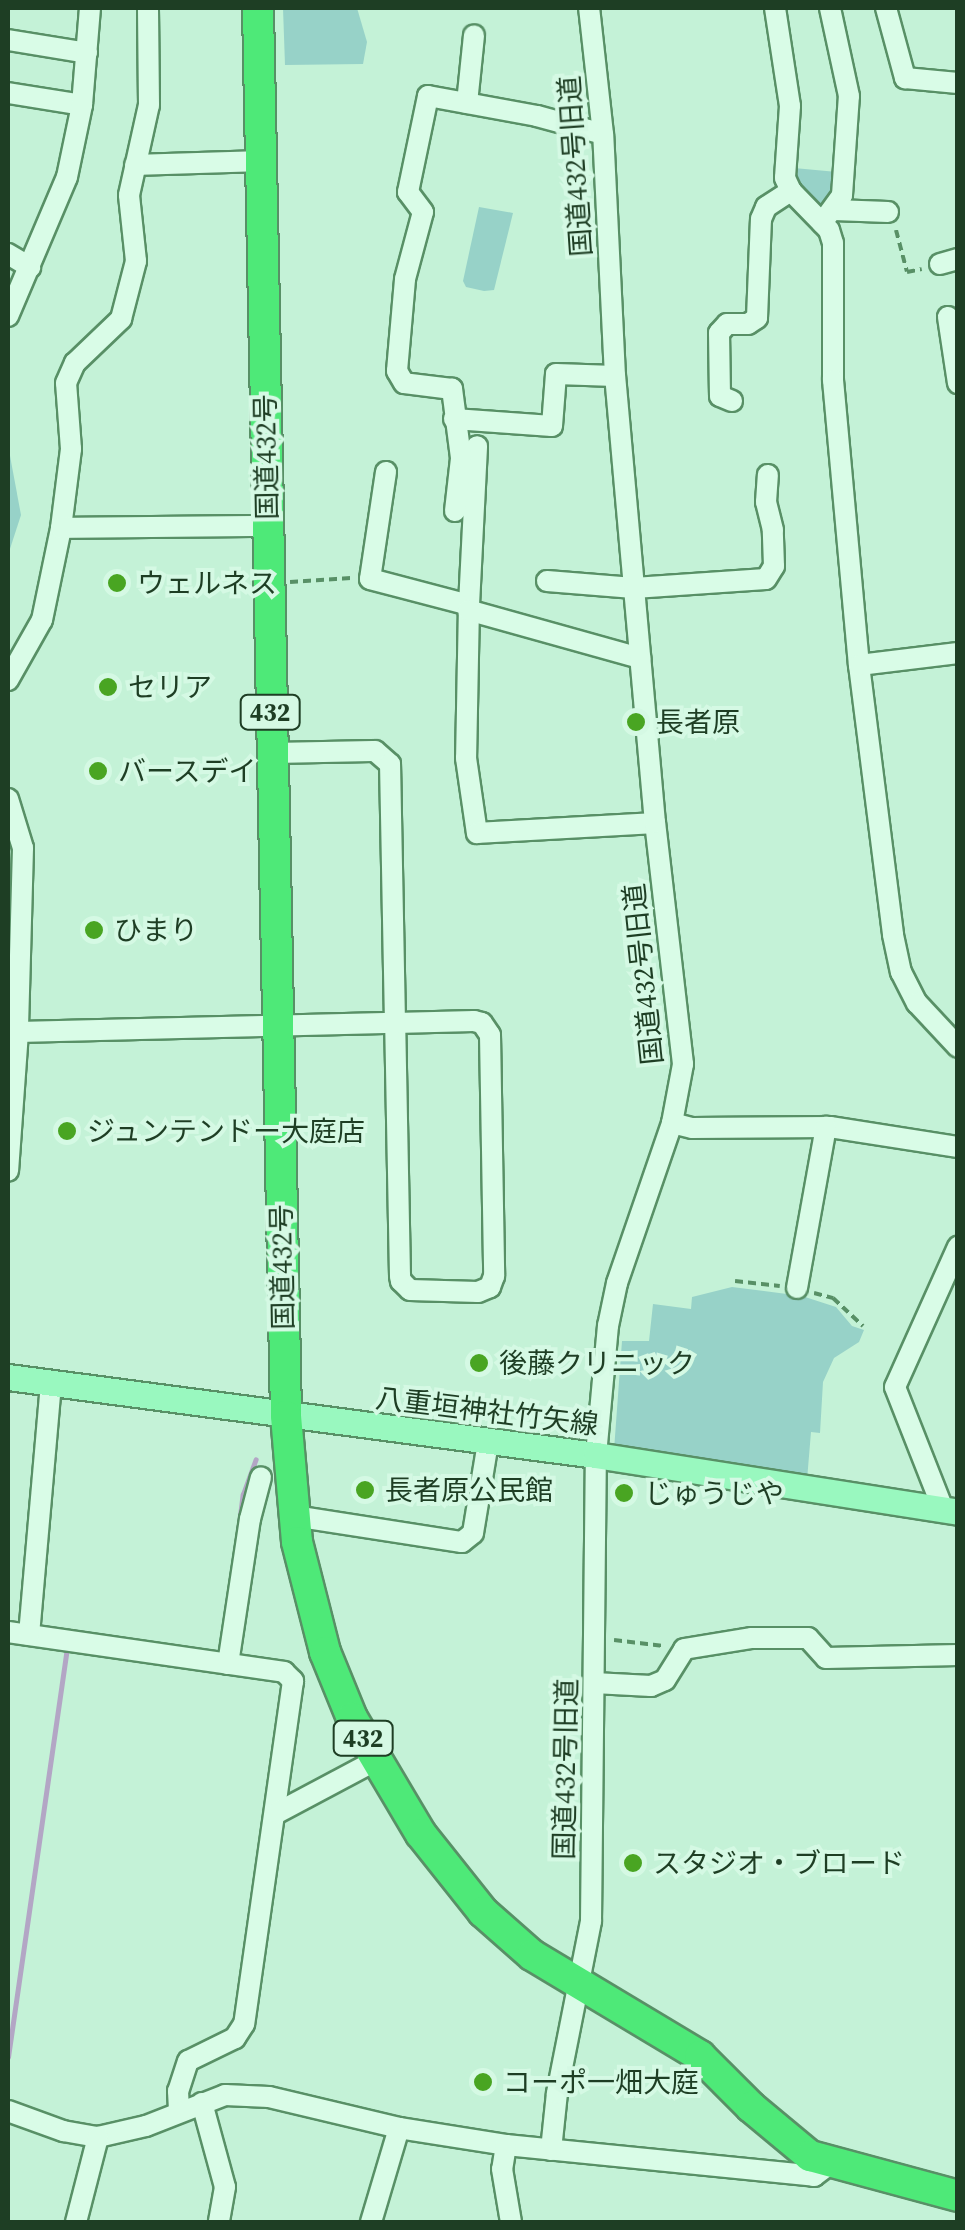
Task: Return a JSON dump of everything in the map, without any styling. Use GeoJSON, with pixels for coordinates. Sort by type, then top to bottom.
{"type":"FeatureCollection","features":[{"type":"Feature","properties":{"kind":"highway","name":"国道432号"},"geometry":{"type":"LineString","coordinates":[[258,8],[286,1416],[294,1516],[307,1596],[324,1652],[376,1761],[422,1834],[483,1912],[532,1956],[669,2034],[700,2056],[790,2142],[830,2164],[958,2196]]}},
{"type":"Feature","properties":{"kind":"main road","name":"八重垣神社竹矢線"},"geometry":{"type":"LineString","coordinates":[[8,1377],[596,1456],[950,1510]]}},
{"type":"Feature","properties":{"kind":"street"},"geometry":{"type":"LineString","coordinates":[[8,316],[67,178],[82,105],[90,8]]}},
{"type":"Feature","properties":{"kind":"street"},"geometry":{"type":"LineString","coordinates":[[8,680],[42,620],[60,528],[71,448],[66,383],[76,363],[121,320],[136,262],[128,207],[150,105],[148,8]]}},
{"type":"Feature","properties":{"kind":"street","name":"国道432号旧道"},"geometry":{"type":"LineString","coordinates":[[551,2150],[591,1921],[596,1456],[608,1326],[618,1283],[672,1123],[682,1064],[640,658],[616,376],[603,134],[588,8]]}},
{"type":"Feature","properties":{"kind":"street"},"geometry":{"type":"LineString","coordinates":[[774,8],[788,83],[790,126],[784,172],[790,192],[828,216],[888,212]]}},
{"type":"Feature","properties":{"kind":"street"},"geometry":{"type":"LineString","coordinates":[[830,8],[849,96],[842,196],[828,216],[833,243],[833,380],[859,665],[897,956],[917,1003],[953,1033]]}},
{"type":"Feature","properties":{"kind":"street"},"geometry":{"type":"LineString","coordinates":[[886,8],[905,78],[958,83]]}},
{"type":"Feature","properties":{"kind":"street"},"geometry":{"type":"LineString","coordinates":[[467,103],[474,34]]}},
{"type":"Feature","properties":{"kind":"street"},"geometry":{"type":"LineString","coordinates":[[8,40],[87,53]]}},
{"type":"Feature","properties":{"kind":"street"},"geometry":{"type":"LineString","coordinates":[[8,93],[82,105]]}},
{"type":"Feature","properties":{"kind":"street"},"geometry":{"type":"LineString","coordinates":[[455,512],[461,458],[452,389],[404,383],[396,372],[405,279],[423,212],[408,192],[428,96],[603,134]]}},
{"type":"Feature","properties":{"kind":"street"},"geometry":{"type":"LineString","coordinates":[[135,164],[260,161]]}},
{"type":"Feature","properties":{"kind":"street"},"geometry":{"type":"LineString","coordinates":[[732,402],[720,396],[719,333],[727,324],[748,324],[758,318],[761,219],[766,207],[790,192]]}},
{"type":"Feature","properties":{"kind":"street"},"geometry":{"type":"LineString","coordinates":[[8,254],[30,266]]}},
{"type":"Feature","properties":{"kind":"street"},"geometry":{"type":"LineString","coordinates":[[948,317],[958,384]]}},
{"type":"Feature","properties":{"kind":"street"},"geometry":{"type":"LineString","coordinates":[[454,419],[552,426],[556,374],[616,376]]}},
{"type":"Feature","properties":{"kind":"street"},"geometry":{"type":"LineString","coordinates":[[478,446],[468,608],[466,758],[477,833],[655,823]]}},
{"type":"Feature","properties":{"kind":"street"},"geometry":{"type":"LineString","coordinates":[[386,472],[370,578],[640,658]]}},
{"type":"Feature","properties":{"kind":"street"},"geometry":{"type":"LineString","coordinates":[[547,581],[634,588],[766,579],[772,574],[774,530],[766,502],[768,476]]}},
{"type":"Feature","properties":{"kind":"street"},"geometry":{"type":"LineString","coordinates":[[60,528],[267,526]]}},
{"type":"Feature","properties":{"kind":"street"},"geometry":{"type":"LineString","coordinates":[[859,665],[958,653]]}},
{"type":"Feature","properties":{"kind":"street"},"geometry":{"type":"LineString","coordinates":[[18,1032],[276,1026],[396,1023],[474,1021],[482,1023],[490,1035],[494,1276],[484,1290],[410,1290],[400,1281],[396,1023],[390,764],[375,751],[271,753]]}},
{"type":"Feature","properties":{"kind":"street"},"geometry":{"type":"LineString","coordinates":[[8,799],[23,848],[18,1032],[8,1171]]}},
{"type":"Feature","properties":{"kind":"street"},"geometry":{"type":"LineString","coordinates":[[672,1123],[692,1128],[826,1126],[958,1147]]}},
{"type":"Feature","properties":{"kind":"street"},"geometry":{"type":"LineString","coordinates":[[798,1288],[826,1126]]}},
{"type":"Feature","properties":{"kind":"street"},"geometry":{"type":"LineString","coordinates":[[950,1510],[895,1387],[958,1247]]}},
{"type":"Feature","properties":{"kind":"street"},"geometry":{"type":"LineString","coordinates":[[51,1384],[18,1634],[284,1672],[293,1681],[244,2024],[236,2038],[188,2062],[178,2091],[179,2112]]}},
{"type":"Feature","properties":{"kind":"street"},"geometry":{"type":"LineString","coordinates":[[294,1516],[462,1542],[473,1533],[488,1442]]}},
{"type":"Feature","properties":{"kind":"street"},"geometry":{"type":"LineString","coordinates":[[228,1664],[260,1478]]}},
{"type":"Feature","properties":{"kind":"street"},"geometry":{"type":"LineString","coordinates":[[594,1682],[651,1686],[665,1680],[680,1653],[752,1638],[808,1638],[826,1658],[958,1655]]}},
{"type":"Feature","properties":{"kind":"street"},"geometry":{"type":"LineString","coordinates":[[277,1812],[376,1761]]}},
{"type":"Feature","properties":{"kind":"street"},"geometry":{"type":"LineString","coordinates":[[8,2112],[63,2131],[98,2137],[146,2126],[225,2095],[269,2097],[399,2128],[506,2145],[814,2176],[830,2164]]}},
{"type":"Feature","properties":{"kind":"street"},"geometry":{"type":"LineString","coordinates":[[202,2103],[224,2187],[218,2222]]}},
{"type":"Feature","properties":{"kind":"street"},"geometry":{"type":"LineString","coordinates":[[372,2222],[399,2128]]}},
{"type":"Feature","properties":{"kind":"street"},"geometry":{"type":"LineString","coordinates":[[76,2222],[98,2137]]}},
{"type":"Feature","properties":{"kind":"street"},"geometry":{"type":"LineString","coordinates":[[506,2145],[502,2169],[510,2222]]}},
{"type":"Feature","properties":{"kind":"path"},"geometry":{"type":"LineString","coordinates":[[888,212],[906,272],[949,262]]}},
{"type":"Feature","properties":{"kind":"path"},"geometry":{"type":"LineString","coordinates":[[268,582],[370,578]]}},
{"type":"Feature","properties":{"kind":"path"},"geometry":{"type":"LineString","coordinates":[[594,1638],[670,1646],[680,1653]]}},
{"type":"Feature","properties":{"kind":"shaded area"},"geometry":{"type":"Polygon","coordinates":[[[283,8],[357,8],[367,42],[363,64],[285,65],[283,8]]]}},
{"type":"Feature","properties":{"kind":"shaded area"},"geometry":{"type":"Polygon","coordinates":[[[794,168],[837,172],[833,198],[823,206],[815,205],[793,177],[794,168]]]}},
{"type":"Feature","properties":{"kind":"shaded area"},"geometry":{"type":"Polygon","coordinates":[[[479,207],[513,213],[494,290],[466,287],[463,281],[479,207]]]}},
{"type":"Feature","properties":{"kind":"shaded area"},"geometry":{"type":"Polygon","coordinates":[[[8,445],[21,515],[8,555],[8,445]]]}},
{"type":"Feature","properties":{"kind":"shaded area"},"geometry":{"type":"Polygon","coordinates":[[[732,1287],[802,1296],[836,1307],[852,1326],[864,1330],[859,1342],[834,1358],[823,1382],[820,1433],[811,1432],[807,1480],[614,1450],[622,1341],[649,1341],[653,1304],[691,1309],[692,1297],[732,1287]]]}},
{"type":"Feature","properties":{"kind":"waterway"},"geometry":{"type":"LineString","coordinates":[[238,1532],[243,1494],[256,1459]]}},
{"type":"Feature","properties":{"kind":"waterway"},"geometry":{"type":"LineString","coordinates":[[8,2057],[67,1650]]}},
{"type":"Feature","properties":{"kind":"place","name":"ウェルネス"},"geometry":{"type":"Point","coordinates":[117,583]}},
{"type":"Feature","properties":{"kind":"place","name":"セリア"},"geometry":{"type":"Point","coordinates":[108,687]}},
{"type":"Feature","properties":{"kind":"place","name":"長者原"},"geometry":{"type":"Point","coordinates":[636,722]}},
{"type":"Feature","properties":{"kind":"place","name":"バースデイ"},"geometry":{"type":"Point","coordinates":[98,771]}},
{"type":"Feature","properties":{"kind":"place","name":"ひまり"},"geometry":{"type":"Point","coordinates":[94,930]}},
{"type":"Feature","properties":{"kind":"place","name":"ジュンテンドー大庭店"},"geometry":{"type":"Point","coordinates":[67,1131]}},
{"type":"Feature","properties":{"kind":"place","name":"後藤クリニック"},"geometry":{"type":"Point","coordinates":[479,1363]}},
{"type":"Feature","properties":{"kind":"place","name":"長者原公民館"},"geometry":{"type":"Point","coordinates":[365,1490]}},
{"type":"Feature","properties":{"kind":"place","name":"じゅうじや"},"geometry":{"type":"Point","coordinates":[624,1493]}},
{"type":"Feature","properties":{"kind":"place","name":"スタジオ・ブロード"},"geometry":{"type":"Point","coordinates":[633,1863]}},
{"type":"Feature","properties":{"kind":"place","name":"コーポ一畑大庭"},"geometry":{"type":"Point","coordinates":[483,2082]}}]}
